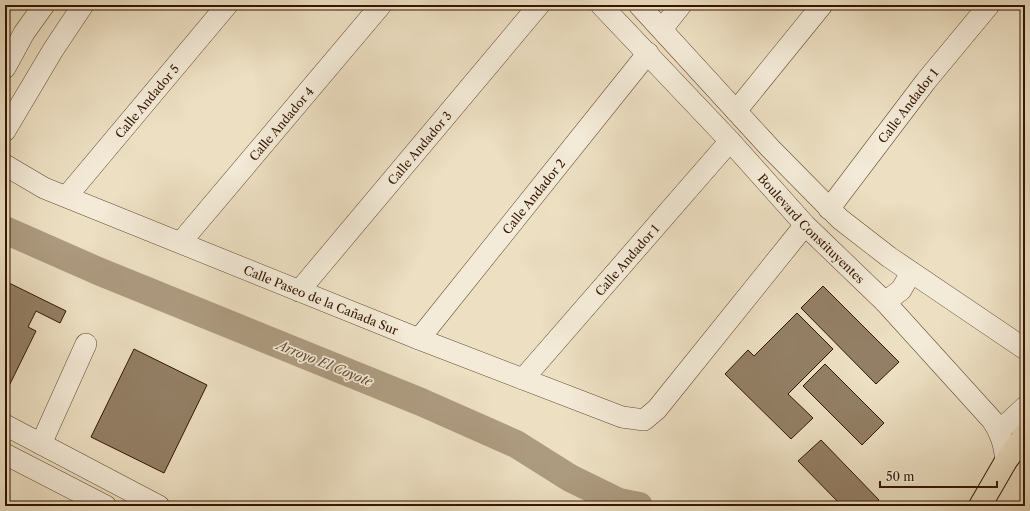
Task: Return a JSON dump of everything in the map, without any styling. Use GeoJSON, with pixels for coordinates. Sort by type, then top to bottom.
{"type":"FeatureCollection","features":[{"type":"Feature","properties":{"kind":"main road"},"geometry":{"type":"LineString","coordinates":[[980,506],[1006,461],[1025,434]]}},
{"type":"Feature","properties":{"kind":"street"},"geometry":{"type":"LineString","coordinates":[[5,68],[24,33],[44,5]]}},
{"type":"Feature","properties":{"kind":"street"},"geometry":{"type":"LineString","coordinates":[[5,131],[13,120],[53,50],[83,5]]}},
{"type":"Feature","properties":{"kind":"street","name":"Calle Andador 5"},"geometry":{"type":"LineString","coordinates":[[67,196],[227,5]]}},
{"type":"Feature","properties":{"kind":"street","name":"Calle Andador 4"},"geometry":{"type":"LineString","coordinates":[[181,242],[381,5]]}},
{"type":"Feature","properties":{"kind":"street","name":"Calle Andador 3"},"geometry":{"type":"LineString","coordinates":[[299,290],[539,5]]}},
{"type":"Feature","properties":{"kind":"street","name":"Boulevard Constituyentes"},"geometry":{"type":"LineString","coordinates":[[601,5],[648,52],[805,225],[885,302],[992,420],[999,431],[1004,445],[1006,461]]}},
{"type":"Feature","properties":{"kind":"street","name":"Boulevard Constituyentes"},"geometry":{"type":"LineString","coordinates":[[639,5],[736,111],[830,209],[866,239],[911,273],[1025,349]]}},
{"type":"Feature","properties":{"kind":"street"},"geometry":{"type":"LineString","coordinates":[[662,29],[681,5]]}},
{"type":"Feature","properties":{"kind":"street"},"geometry":{"type":"LineString","coordinates":[[736,111],[822,5]]}},
{"type":"Feature","properties":{"kind":"street","name":"Calle Andador 1"},"geometry":{"type":"LineString","coordinates":[[830,209],[926,81],[989,5]]}},
{"type":"Feature","properties":{"kind":"street","name":"Calle Andador 2"},"geometry":{"type":"LineString","coordinates":[[420,339],[648,52]]}},
{"type":"Feature","properties":{"kind":"street","name":"Calle Andador 1"},"geometry":{"type":"LineString","coordinates":[[524,379],[730,141]]}},
{"type":"Feature","properties":{"kind":"street","name":"Calle Paseo de la Cañada Sur"},"geometry":{"type":"LineString","coordinates":[[5,165],[44,188],[420,339],[622,417],[644,420],[657,408],[805,225]]}},
{"type":"Feature","properties":{"kind":"street"},"geometry":{"type":"LineString","coordinates":[[885,302],[901,290],[911,273]]}},
{"type":"Feature","properties":{"kind":"street"},"geometry":{"type":"LineString","coordinates":[[41,444],[86,344]]}},
{"type":"Feature","properties":{"kind":"street"},"geometry":{"type":"LineString","coordinates":[[999,431],[1025,406]]}},
{"type":"Feature","properties":{"kind":"street"},"geometry":{"type":"LineString","coordinates":[[5,425],[159,506]]}},
{"type":"Feature","properties":{"kind":"street"},"geometry":{"type":"LineString","coordinates":[[5,454],[106,506]]}},
{"type":"Feature","properties":{"kind":"building"},"geometry":{"type":"Polygon","coordinates":[[[5,281],[66,311],[60,323],[36,311],[28,327],[36,331],[7,390],[5,388],[5,281]]]}},
{"type":"Feature","properties":{"kind":"building"},"geometry":{"type":"Polygon","coordinates":[[[823,286],[899,362],[876,384],[801,308],[823,286]]]}},
{"type":"Feature","properties":{"kind":"building"},"geometry":{"type":"Polygon","coordinates":[[[797,313],[833,349],[788,394],[813,418],[791,439],[725,374],[748,350],[754,356],[797,313]]]}},
{"type":"Feature","properties":{"kind":"building"},"geometry":{"type":"Polygon","coordinates":[[[134,349],[207,385],[164,473],[91,437],[134,349]]]}},
{"type":"Feature","properties":{"kind":"building"},"geometry":{"type":"Polygon","coordinates":[[[825,364],[884,423],[862,445],[803,386],[825,364]]]}},
{"type":"Feature","properties":{"kind":"building"},"geometry":{"type":"Polygon","coordinates":[[[821,440],[879,500],[873,506],[842,506],[798,461],[821,440]]]}},
{"type":"Feature","properties":{"kind":"waterway","name":"Arroyo El Coyote"},"geometry":{"type":"LineString","coordinates":[[5,230],[98,271],[421,402],[516,444],[570,478],[619,502],[639,506]]}}]}
